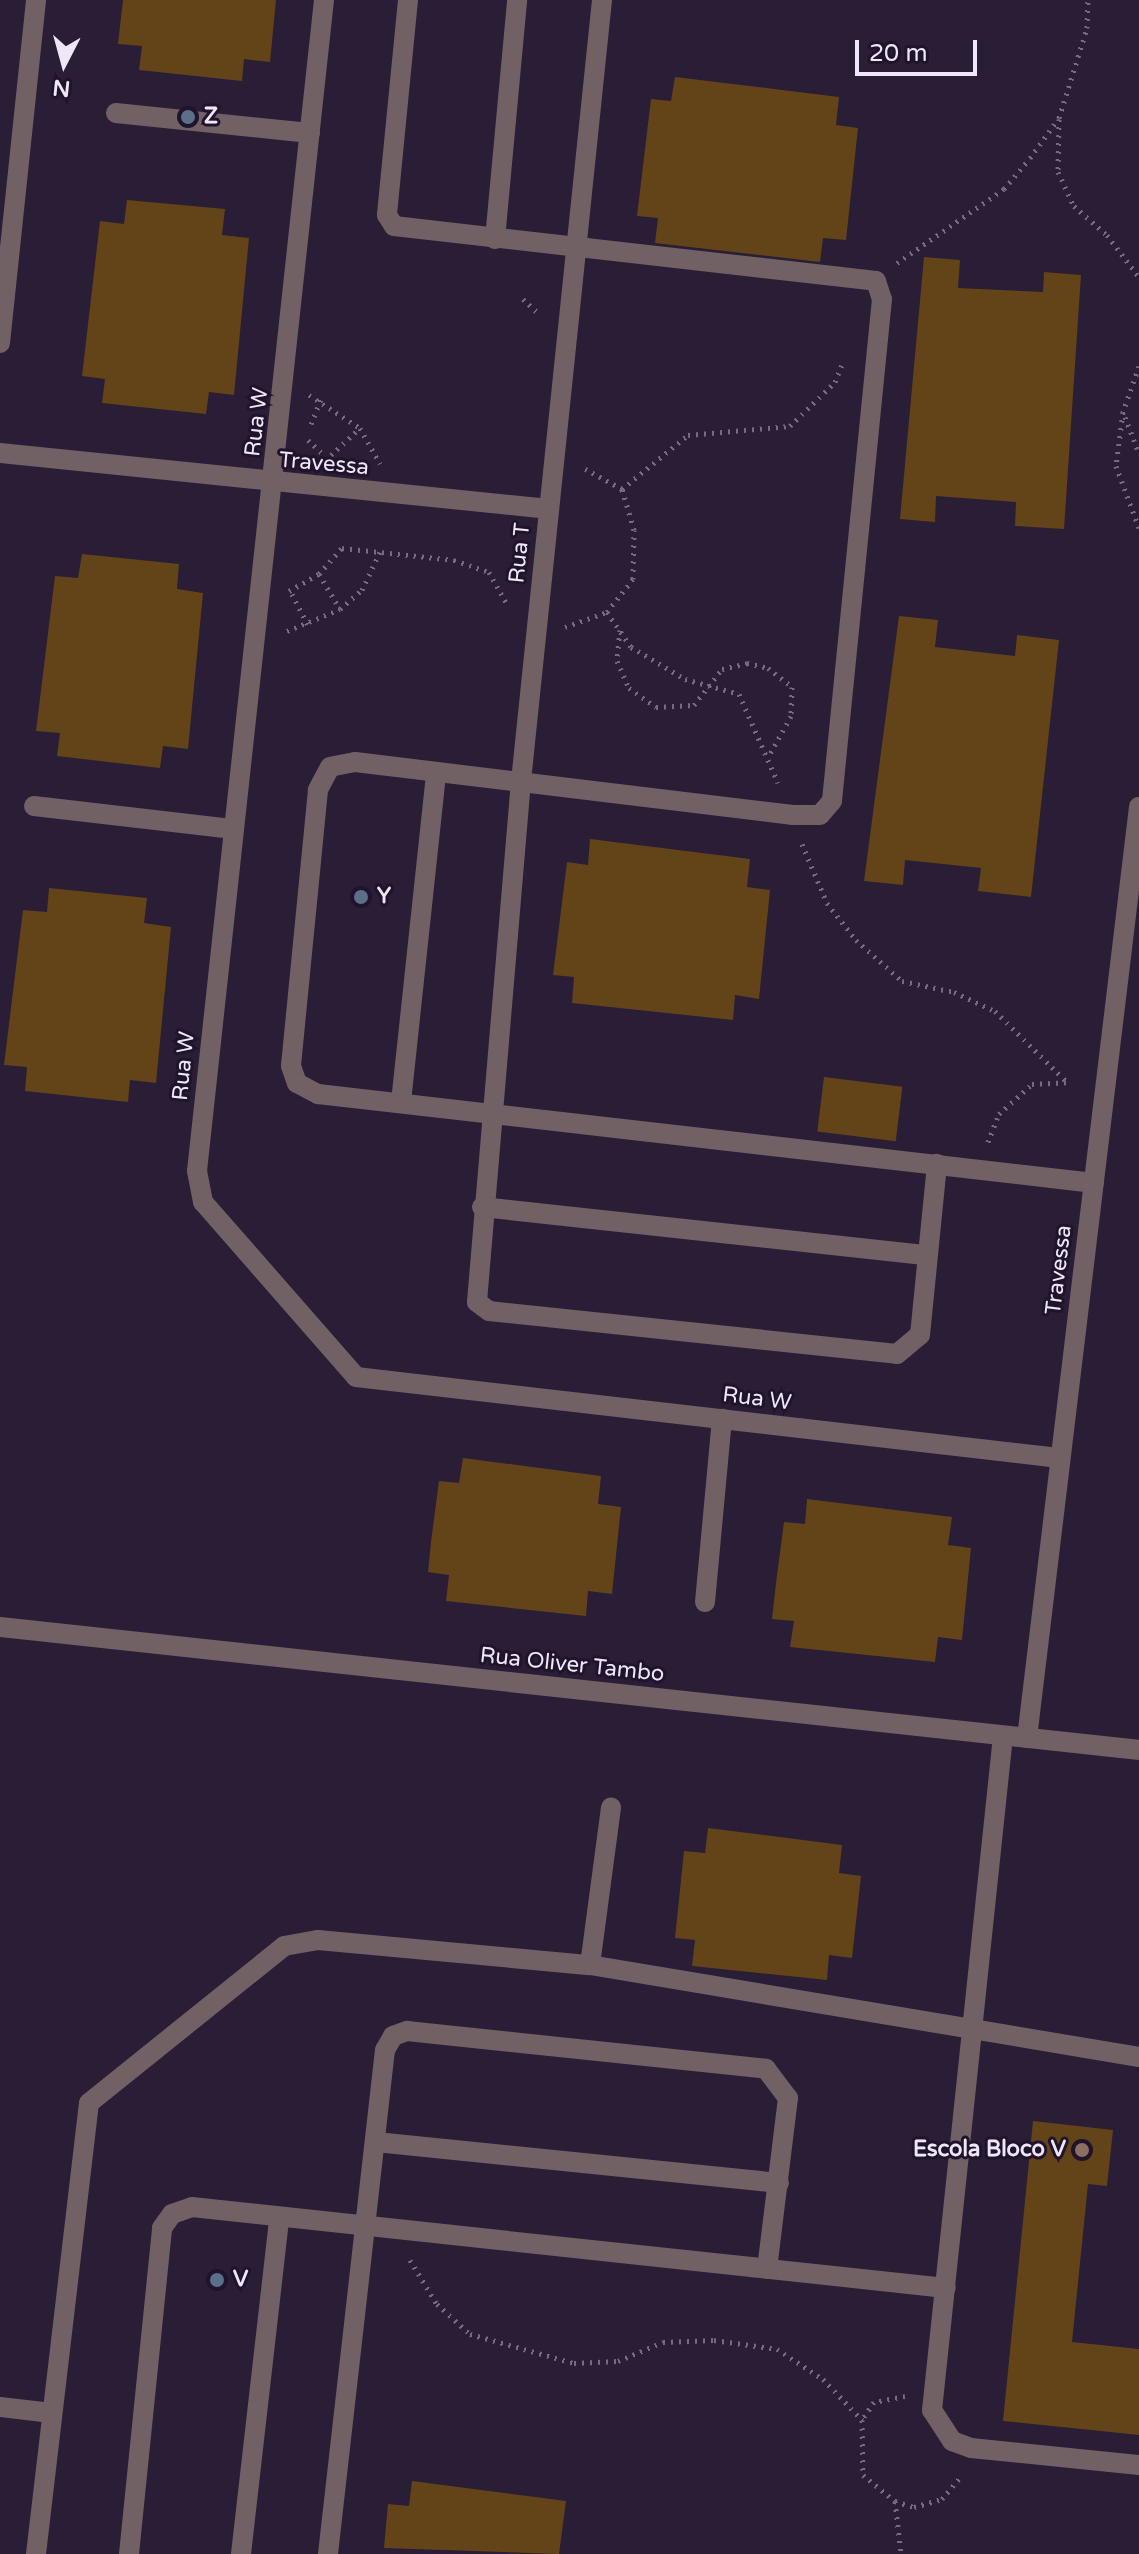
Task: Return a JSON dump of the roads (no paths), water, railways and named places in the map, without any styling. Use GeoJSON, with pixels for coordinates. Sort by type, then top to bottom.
{"type":"FeatureCollection","features":[{"type":"Feature","properties":{"kind":"street"},"geometry":{"type":"LineString","coordinates":[[0,343],[36,0]]}},
{"type":"Feature","properties":{"kind":"street","name":"Rua W"},"geometry":{"type":"LineString","coordinates":[[324,0],[264,592],[234,829],[197,1171],[207,1208],[356,1377],[1059,1458]]}},
{"type":"Feature","properties":{"kind":"street"},"geometry":{"type":"LineString","coordinates":[[408,0],[387,215],[407,231],[876,281],[882,299],[832,801],[820,815],[793,815],[355,762],[330,767],[318,790],[291,1066],[297,1083],[318,1094],[1094,1183]]}},
{"type":"Feature","properties":{"kind":"street"},"geometry":{"type":"LineString","coordinates":[[495,239],[517,0]]}},
{"type":"Feature","properties":{"kind":"street","name":"Rua T"},"geometry":{"type":"LineString","coordinates":[[602,0],[489,1112],[474,1288],[477,1302],[489,1311],[897,1354],[920,1335],[924,1255]]}},
{"type":"Feature","properties":{"kind":"street"},"geometry":{"type":"LineString","coordinates":[[116,113],[310,133]]}},
{"type":"Feature","properties":{"kind":"street","name":"Travessa"},"geometry":{"type":"LineString","coordinates":[[0,453],[549,509]]}},
{"type":"Feature","properties":{"kind":"street"},"geometry":{"type":"LineString","coordinates":[[401,1102],[436,772]]}},
{"type":"Feature","properties":{"kind":"street"},"geometry":{"type":"LineString","coordinates":[[34,806],[234,829]]}},
{"type":"Feature","properties":{"kind":"street","name":"Travessa"},"geometry":{"type":"LineString","coordinates":[[1027,1738],[1094,1183],[1101,1097],[1139,807]]}},
{"type":"Feature","properties":{"kind":"street"},"geometry":{"type":"LineString","coordinates":[[482,1207],[924,1255],[937,1164]]}},
{"type":"Feature","properties":{"kind":"street"},"geometry":{"type":"LineString","coordinates":[[705,1602],[722,1419]]}},
{"type":"Feature","properties":{"kind":"street","name":"Rua Oliver Tambo"},"geometry":{"type":"LineString","coordinates":[[0,1627],[1139,1750]]}},
{"type":"Feature","properties":{"kind":"street"},"geometry":{"type":"LineString","coordinates":[[1003,1736],[934,2391],[939,2426],[952,2441],[983,2449],[1139,2465]]}},
{"type":"Feature","properties":{"kind":"street"},"geometry":{"type":"LineString","coordinates":[[590,1965],[611,1807]]}},
{"type":"Feature","properties":{"kind":"street"},"geometry":{"type":"LineString","coordinates":[[36,2554],[89,2103],[270,1954],[301,1941],[590,1965],[1139,2057]]}},
{"type":"Feature","properties":{"kind":"street"},"geometry":{"type":"LineString","coordinates":[[328,2554],[385,2050],[393,2036],[407,2031],[766,2069],[788,2098],[767,2269]]}},
{"type":"Feature","properties":{"kind":"street"},"geometry":{"type":"LineString","coordinates":[[376,2142],[779,2183]]}},
{"type":"Feature","properties":{"kind":"street"},"geometry":{"type":"LineString","coordinates":[[129,2554],[162,2228],[172,2214],[192,2207],[393,2233],[946,2288]]}},
{"type":"Feature","properties":{"kind":"street"},"geometry":{"type":"LineString","coordinates":[[241,2554],[279,2218]]}},
{"type":"Feature","properties":{"kind":"street"},"geometry":{"type":"LineString","coordinates":[[0,2407],[52,2413]]}},
{"type":"Feature","properties":{"kind":"place","name":"Z"},"geometry":{"type":"Point","coordinates":[188,117]}},
{"type":"Feature","properties":{"kind":"place","name":"Y"},"geometry":{"type":"Point","coordinates":[361,897]}},
{"type":"Feature","properties":{"kind":"place","name":"Escola Bloco V"},"geometry":{"type":"Point","coordinates":[1082,2150]}},
{"type":"Feature","properties":{"kind":"place","name":"V"},"geometry":{"type":"Point","coordinates":[217,2280]}}]}
